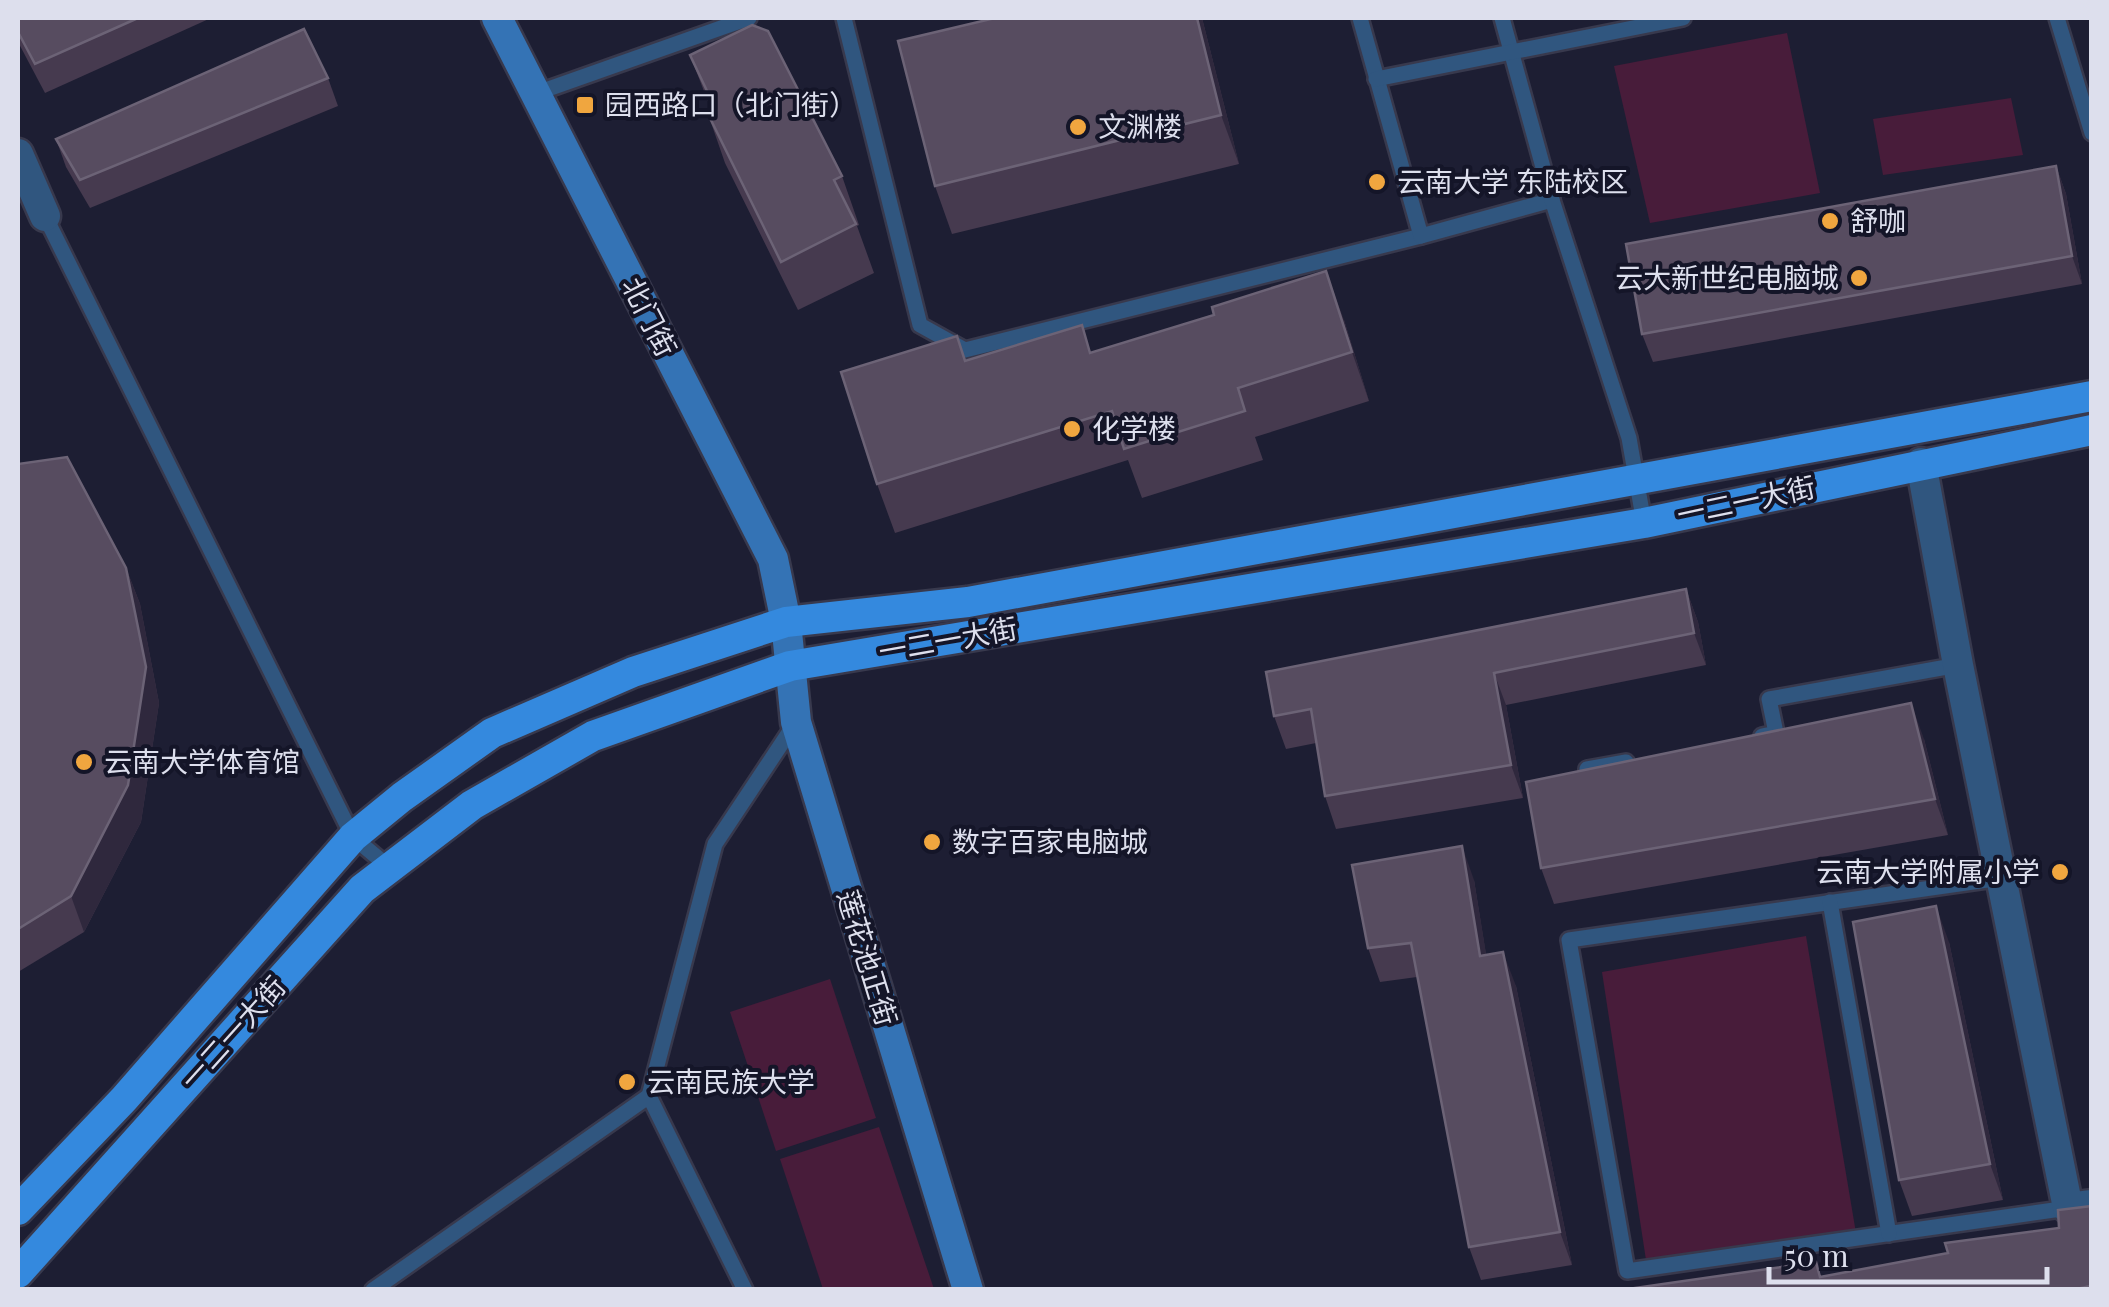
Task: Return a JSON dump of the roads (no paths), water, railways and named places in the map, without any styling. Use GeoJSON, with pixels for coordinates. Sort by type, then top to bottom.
{"type":"FeatureCollection","features":[{"type":"Feature","properties":{"kind":"main road","name":"北门街"},"geometry":{"type":"LineString","coordinates":[[496,18],[773,559],[786,622]]}},
{"type":"Feature","properties":{"kind":"main road","name":"一二一大街"},"geometry":{"type":"LineString","coordinates":[[18,1210],[124,1099],[353,837],[492,733],[633,672],[786,622],[968,602],[2092,396]]}},
{"type":"Feature","properties":{"kind":"main road","name":"一二一大街"},"geometry":{"type":"LineString","coordinates":[[18,1273],[362,889],[472,805],[592,736],[790,666],[1644,523],[2092,430]]}},
{"type":"Feature","properties":{"kind":"main road","name":"莲花池正街"},"geometry":{"type":"LineString","coordinates":[[786,622],[796,722],[968,1290]]}},
{"type":"Feature","properties":{"kind":"street"},"geometry":{"type":"LineString","coordinates":[[18,154],[45,216]]}},
{"type":"Feature","properties":{"kind":"street"},"geometry":{"type":"LineString","coordinates":[[1922,463],[2001,878],[2080,1207]]}},
{"type":"Feature","properties":{"kind":"lane"},"geometry":{"type":"LineString","coordinates":[[534,94],[749,18]]}},
{"type":"Feature","properties":{"kind":"lane"},"geometry":{"type":"LineString","coordinates":[[844,18],[920,324],[965,350],[1552,200]]}},
{"type":"Feature","properties":{"kind":"lane"},"geometry":{"type":"LineString","coordinates":[[1360,18],[1420,236]]}},
{"type":"Feature","properties":{"kind":"lane"},"geometry":{"type":"LineString","coordinates":[[1502,18],[1552,200],[1629,438],[1644,523]]}},
{"type":"Feature","properties":{"kind":"lane"},"geometry":{"type":"LineString","coordinates":[[1376,79],[1683,18]]}},
{"type":"Feature","properties":{"kind":"lane"},"geometry":{"type":"LineString","coordinates":[[2057,18],[2092,133]]}},
{"type":"Feature","properties":{"kind":"lane"},"geometry":{"type":"LineString","coordinates":[[45,216],[353,837],[390,868]]}},
{"type":"Feature","properties":{"kind":"lane"},"geometry":{"type":"LineString","coordinates":[[1738,740],[1776,733],[1769,699],[1958,665]]}},
{"type":"Feature","properties":{"kind":"lane"},"geometry":{"type":"LineString","coordinates":[[373,1290],[649,1096],[714,844],[796,722]]}},
{"type":"Feature","properties":{"kind":"lane"},"geometry":{"type":"LineString","coordinates":[[1587,769],[1644,758]]}},
{"type":"Feature","properties":{"kind":"lane"},"geometry":{"type":"LineString","coordinates":[[2001,878],[1569,940],[1627,1271],[2080,1207]]}},
{"type":"Feature","properties":{"kind":"lane"},"geometry":{"type":"LineString","coordinates":[[1830,902],[1889,1234]]}},
{"type":"Feature","properties":{"kind":"lane"},"geometry":{"type":"LineString","coordinates":[[649,1096],[745,1290]]}},
{"type":"Feature","properties":{"kind":"place","name":"园西路口（北门街）"},"geometry":{"type":"Point","coordinates":[585,105]}},
{"type":"Feature","properties":{"kind":"place","name":"文渊楼"},"geometry":{"type":"Point","coordinates":[1078,127]}},
{"type":"Feature","properties":{"kind":"place","name":"云南大学 东陆校区"},"geometry":{"type":"Point","coordinates":[1377,182]}},
{"type":"Feature","properties":{"kind":"place","name":"舒咖"},"geometry":{"type":"Point","coordinates":[1830,221]}},
{"type":"Feature","properties":{"kind":"place","name":"云大新世纪电脑城"},"geometry":{"type":"Point","coordinates":[1859,278]}},
{"type":"Feature","properties":{"kind":"place","name":"化学楼"},"geometry":{"type":"Point","coordinates":[1072,429]}},
{"type":"Feature","properties":{"kind":"place","name":"云南大学体育馆"},"geometry":{"type":"Point","coordinates":[84,762]}},
{"type":"Feature","properties":{"kind":"place","name":"数字百家电脑城"},"geometry":{"type":"Point","coordinates":[932,842]}},
{"type":"Feature","properties":{"kind":"place","name":"云南大学附属小学"},"geometry":{"type":"Point","coordinates":[2060,872]}},
{"type":"Feature","properties":{"kind":"place","name":"云南民族大学"},"geometry":{"type":"Point","coordinates":[627,1082]}}]}
